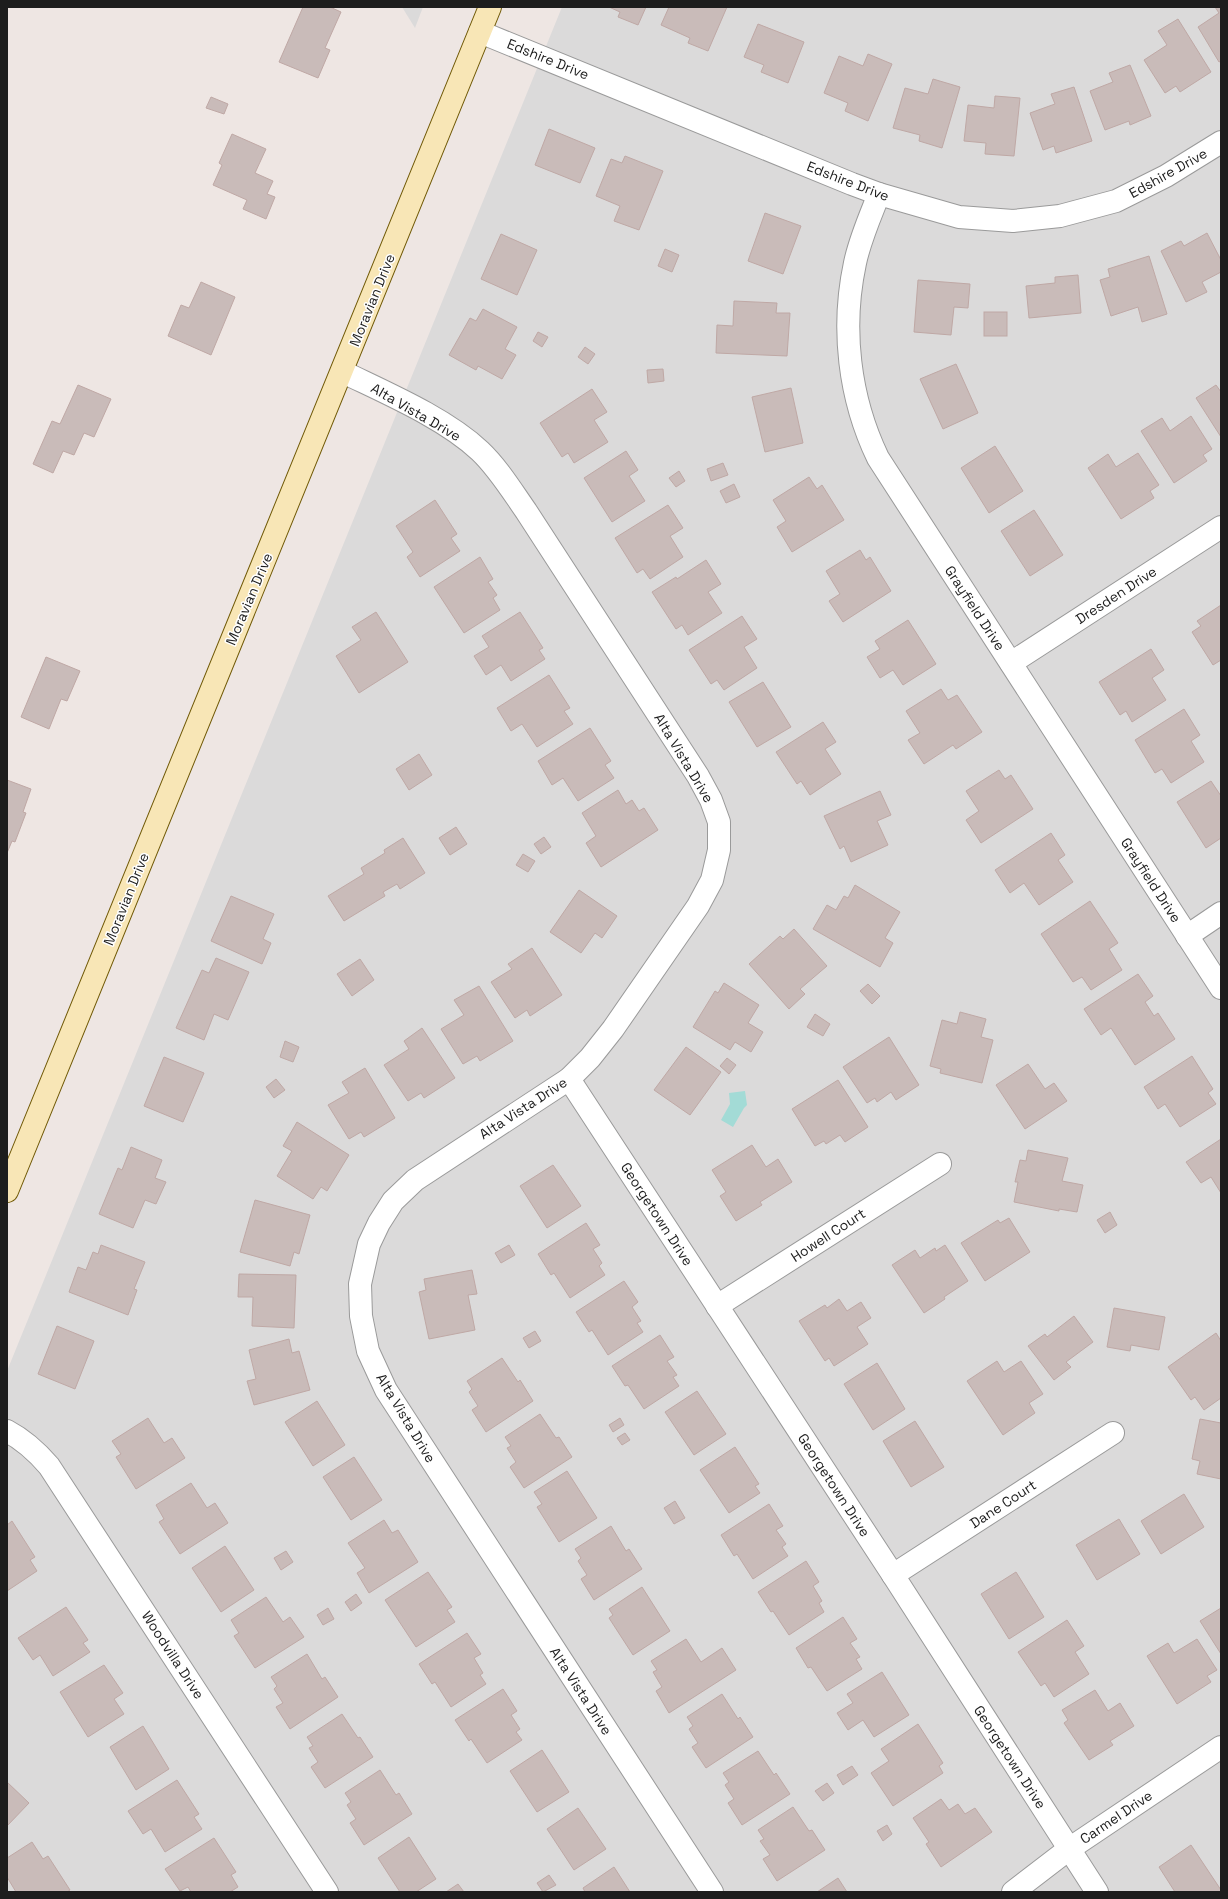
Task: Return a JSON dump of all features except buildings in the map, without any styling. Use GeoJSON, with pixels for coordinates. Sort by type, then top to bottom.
{"type":"FeatureCollection","features":[{"type":"Feature","properties":{"kind":"street","name":"Moravian Drive"},"geometry":{"type":"LineString","coordinates":[[7,1191],[202,715],[224,657],[343,372],[490,7]]}},
{"type":"Feature","properties":{"kind":"street","name":"Edshire Drive"},"geometry":{"type":"LineString","coordinates":[[480,32],[879,194],[959,217],[1013,221],[1060,216],[1116,202],[1166,176],[1221,142]]}},
{"type":"Feature","properties":{"kind":"street","name":"Grayfield Drive"},"geometry":{"type":"LineString","coordinates":[[879,194],[863,234],[850,289],[849,334],[851,376],[858,411],[867,435],[878,458],[1221,988]]}},
{"type":"Feature","properties":{"kind":"street","name":"Alta Vista Drive"},"geometry":{"type":"LineString","coordinates":[[343,372],[396,398],[453,430],[480,451],[503,479],[526,512],[698,776],[711,800],[719,822],[719,850],[712,880],[698,906],[613,1029],[590,1058],[569,1079],[441,1162],[415,1180],[393,1200],[379,1223],[369,1244],[360,1284],[362,1316],[368,1351],[386,1390],[712,1892]]}},
{"type":"Feature","properties":{"kind":"street","name":"Dresden Drive"},"geometry":{"type":"LineString","coordinates":[[1011,664],[1221,527]]}},
{"type":"Feature","properties":{"kind":"street"},"geometry":{"type":"LineString","coordinates":[[1187,936],[1221,913]]}},
{"type":"Feature","properties":{"kind":"street","name":"Georgetown Drive"},"geometry":{"type":"LineString","coordinates":[[569,1079],[893,1575],[1097,1892]]}},
{"type":"Feature","properties":{"kind":"street","name":"Howell Court"},"geometry":{"type":"LineString","coordinates":[[717,1306],[940,1164]]}},
{"type":"Feature","properties":{"kind":"street","name":"Woodvilla Drive"},"geometry":{"type":"LineString","coordinates":[[7,1430],[32,1448],[50,1466],[327,1892]]}},
{"type":"Feature","properties":{"kind":"street","name":"Dane Court"},"geometry":{"type":"LineString","coordinates":[[893,1575],[1113,1433]]}},
{"type":"Feature","properties":{"kind":"street","name":"Carmel Drive"},"geometry":{"type":"LineString","coordinates":[[1014,1892],[1068,1849],[1221,1747]]}},
{"type":"Feature","properties":{"kind":"shaded area"},"geometry":{"type":"Polygon","coordinates":[[[402,7],[423,7],[415,28],[402,7]]]}},
{"type":"Feature","properties":{"kind":"shaded area"},"geometry":{"type":"Polygon","coordinates":[[[562,7],[1221,7],[1221,1892],[7,1892],[7,1371],[562,7]]]}},
{"type":"Feature","properties":{"kind":"water"},"geometry":{"type":"Polygon","coordinates":[[[745,1091],[747,1105],[733,1127],[721,1120],[730,1104],[729,1093],[745,1091]]]}}]}
